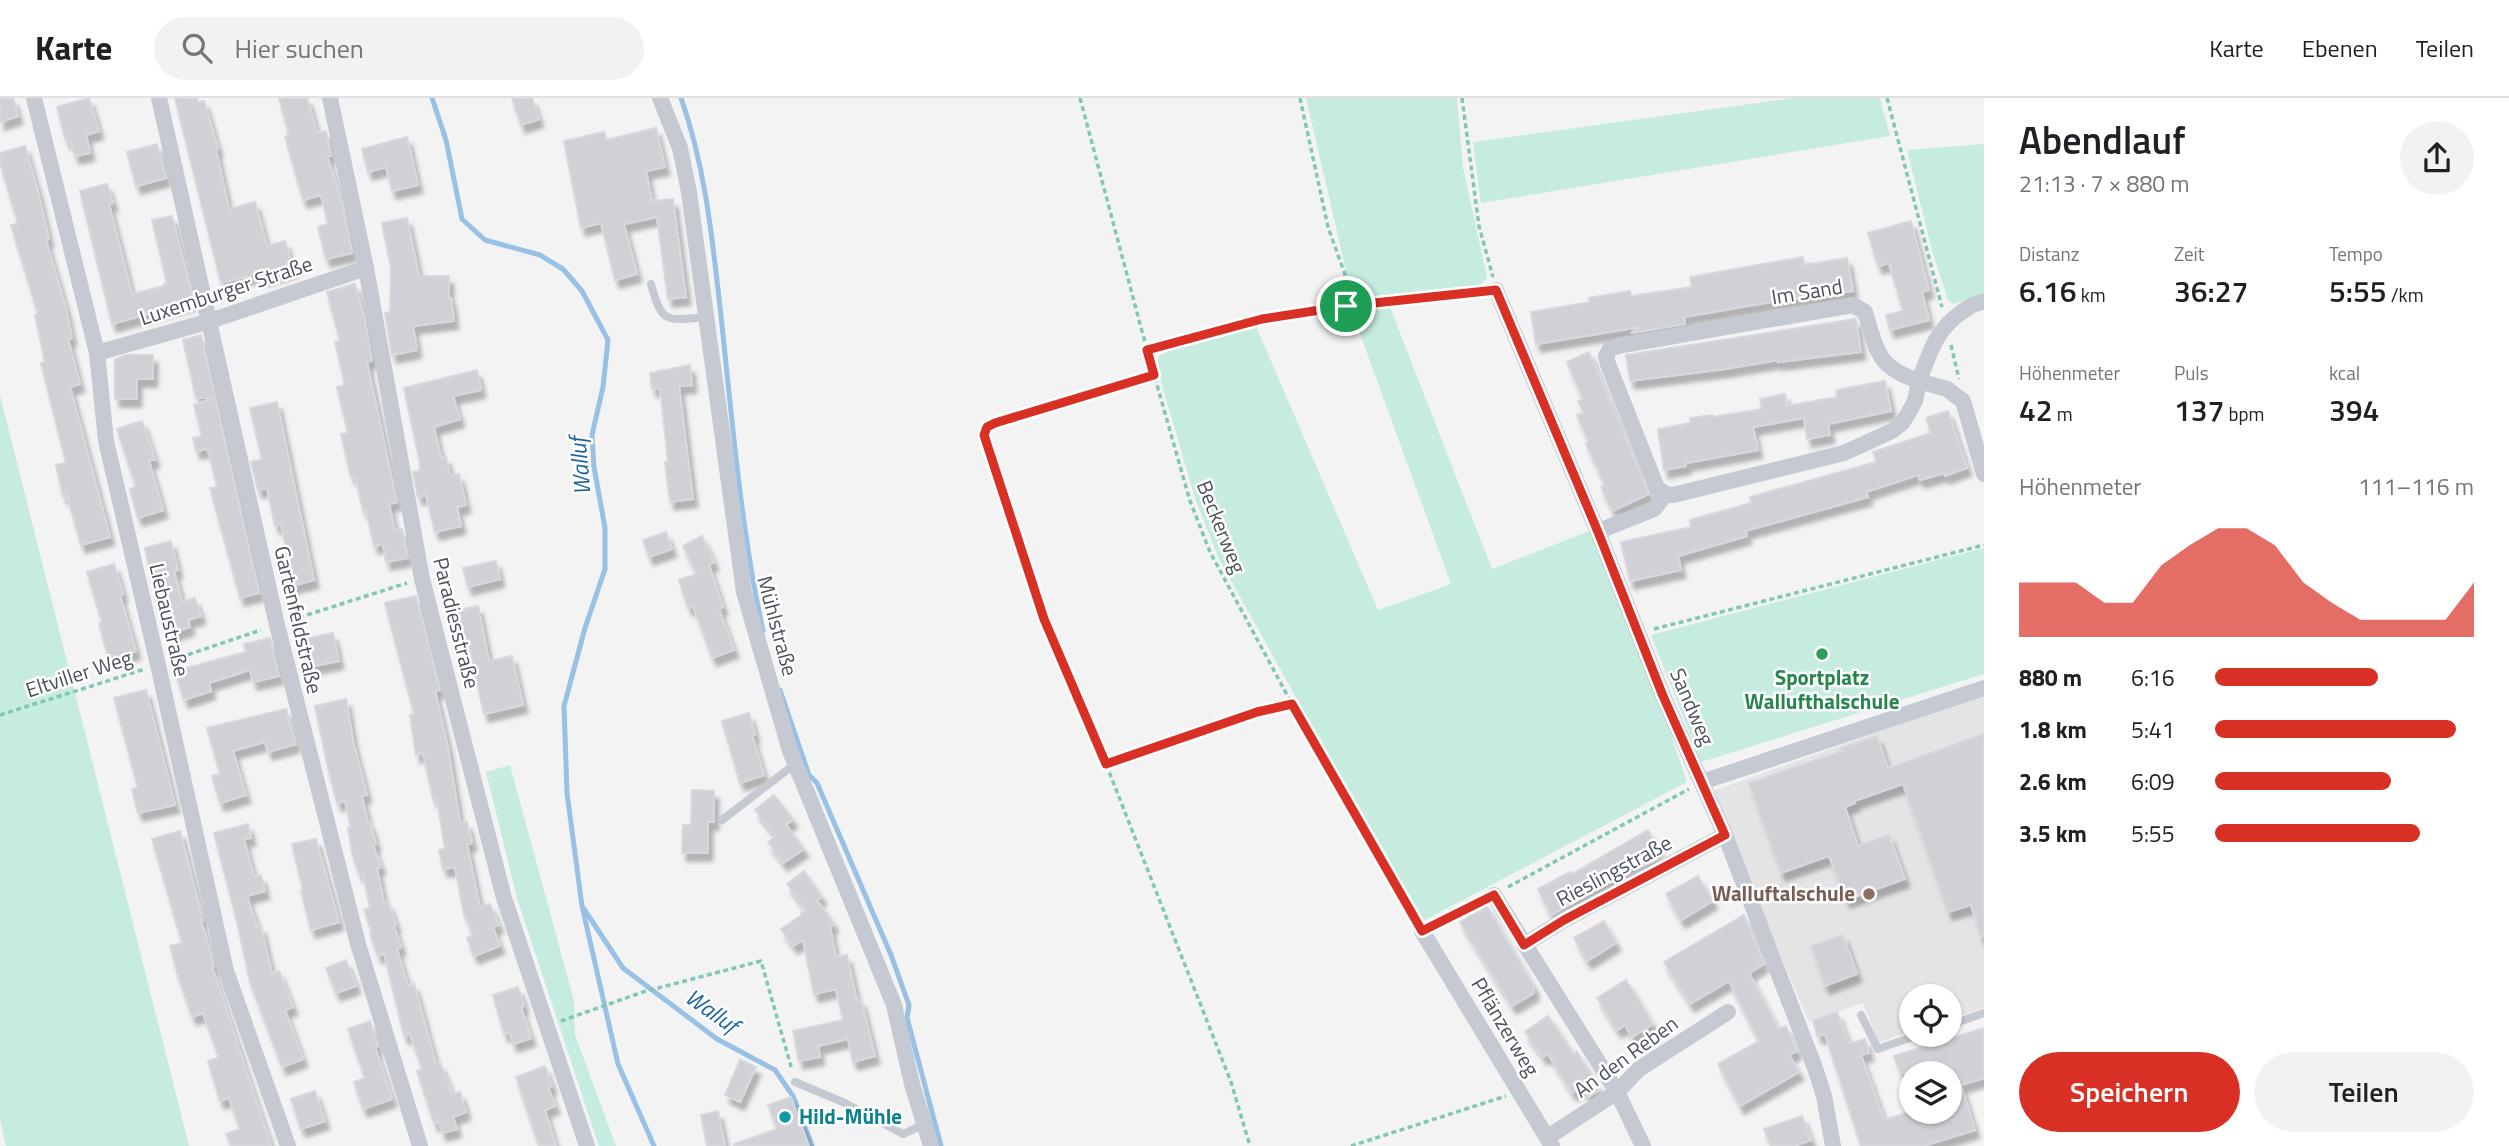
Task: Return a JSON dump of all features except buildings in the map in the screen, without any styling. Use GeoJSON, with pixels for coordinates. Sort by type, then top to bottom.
{"type":"FeatureCollection","features":[{"type":"Feature","properties":{"kind":"street","name":"Liebaustraße"},"geometry":{"type":"LineString","coordinates":[[34,98],[97,353],[106,441],[226,971],[288,1146]]}},
{"type":"Feature","properties":{"kind":"street","name":"Gartenfeldstraße"},"geometry":{"type":"LineString","coordinates":[[159,98],[276,625],[358,944],[419,1146]]}},
{"type":"Feature","properties":{"kind":"street","name":"Paradiesstraße"},"geometry":{"type":"LineString","coordinates":[[331,98],[366,268],[422,579],[504,898],[587,1146]]}},
{"type":"Feature","properties":{"kind":"street","name":"Mühlstraße"},"geometry":{"type":"LineString","coordinates":[[660,98],[680,148],[744,592],[795,764],[894,1005],[923,1125],[931,1146]]}},
{"type":"Feature","properties":{"kind":"street","name":"Luxemburger Straße"},"geometry":{"type":"LineString","coordinates":[[97,353],[210,321],[366,268]]}},
{"type":"Feature","properties":{"kind":"street","name":"Sandweg"},"geometry":{"type":"LineString","coordinates":[[1496,290],[1663,696],[1725,835],[1815,1069],[1824,1096],[1833,1146]]}},
{"type":"Feature","properties":{"kind":"street"},"geometry":{"type":"LineString","coordinates":[[1604,529],[1654,509],[1666,494],[1673,495],[1844,453],[1892,431],[1902,423],[1915,401],[1936,336],[1946,324],[1974,303],[1984,302]]}},
{"type":"Feature","properties":{"kind":"street","name":"Im Sand"},"geometry":{"type":"LineString","coordinates":[[1666,494],[1657,488],[1608,364],[1606,356],[1610,349],[1853,305],[1865,312],[1877,351],[1885,363],[1901,375],[1920,381]]}},
{"type":"Feature","properties":{"kind":"street"},"geometry":{"type":"LineString","coordinates":[[1920,381],[1947,389],[1963,401],[1984,474]]}},
{"type":"Feature","properties":{"kind":"street"},"geometry":{"type":"LineString","coordinates":[[1702,782],[1984,688]]}},
{"type":"Feature","properties":{"kind":"street","name":"Rieslingstraße"},"geometry":{"type":"LineString","coordinates":[[1524,945],[1564,920],[1725,835]]}},
{"type":"Feature","properties":{"kind":"street"},"geometry":{"type":"LineString","coordinates":[[1494,895],[1617,1092],[1643,1146]]}},
{"type":"Feature","properties":{"kind":"street","name":"Pflänzerweg"},"geometry":{"type":"LineString","coordinates":[[1422,931],[1550,1141]]}},
{"type":"Feature","properties":{"kind":"street","name":"An den Reben"},"geometry":{"type":"LineString","coordinates":[[1550,1141],[1617,1092],[1639,1069],[1728,1012]]}},
{"type":"Feature","properties":{"kind":"lane"},"geometry":{"type":"LineString","coordinates":[[651,284],[657,306],[663,315],[670,319],[706,317]]}},
{"type":"Feature","properties":{"kind":"lane"},"geometry":{"type":"LineString","coordinates":[[722,820],[795,764]]}},
{"type":"Feature","properties":{"kind":"lane"},"geometry":{"type":"LineString","coordinates":[[1962,1021],[1984,1013]]}},
{"type":"Feature","properties":{"kind":"lane"},"geometry":{"type":"LineString","coordinates":[[1861,1015],[1878,1049],[1899,1042]]}},
{"type":"Feature","properties":{"kind":"lane"},"geometry":{"type":"LineString","coordinates":[[795,1082],[845,1103],[903,1134],[923,1125]]}},
{"type":"Feature","properties":{"kind":"path","name":"Beckerweg"},"geometry":{"type":"LineString","coordinates":[[1080,98],[1190,501],[1210,552],[1292,704],[1422,931]]}},
{"type":"Feature","properties":{"kind":"path"},"geometry":{"type":"LineString","coordinates":[[1300,98],[1328,227],[1348,283],[1346,306]]}},
{"type":"Feature","properties":{"kind":"path"},"geometry":{"type":"LineString","coordinates":[[1147,350],[1262,319],[1346,306],[1496,290],[1479,226],[1461,98]]}},
{"type":"Feature","properties":{"kind":"path"},"geometry":{"type":"LineString","coordinates":[[1887,98],[1946,324],[1963,401]]}},
{"type":"Feature","properties":{"kind":"path"},"geometry":{"type":"LineString","coordinates":[[1154,375],[995,423],[987,427],[984,435],[1044,619],[1106,764],[1231,1083],[1250,1146]]}},
{"type":"Feature","properties":{"kind":"path"},"geometry":{"type":"LineString","coordinates":[[1638,632],[1984,545]]}},
{"type":"Feature","properties":{"kind":"path"},"geometry":{"type":"LineString","coordinates":[[276,625],[394,586]]}},
{"type":"Feature","properties":{"kind":"path","name":"Eltviller Weg"},"geometry":{"type":"LineString","coordinates":[[0,715],[247,634]]}},
{"type":"Feature","properties":{"kind":"path"},"geometry":{"type":"LineString","coordinates":[[1106,764],[1257,712],[1292,704]]}},
{"type":"Feature","properties":{"kind":"path"},"geometry":{"type":"LineString","coordinates":[[1422,931],[1702,782]]}},
{"type":"Feature","properties":{"kind":"path"},"geometry":{"type":"LineString","coordinates":[[547,1026],[643,992],[761,961],[795,1082]]}},
{"type":"Feature","properties":{"kind":"path"},"geometry":{"type":"LineString","coordinates":[[1351,1146],[1505,1097],[1518,1088]]}},
{"type":"Feature","properties":{"kind":"shaded area","name":"Walluftalschule"},"geometry":{"type":"Polygon","coordinates":[[[1984,694],[1984,1008],[1962,1015],[1962,984],[1899,984],[1899,1036],[1878,1042],[1863,1003],[1809,1022],[1710,792],[1984,694]]]}},
{"type":"Feature","properties":{"kind":"green space"},"geometry":{"type":"Polygon","coordinates":[[[1306,98],[1457,98],[1463,167],[1487,278],[1481,285],[1457,291],[1351,301],[1306,98]]]}},
{"type":"Feature","properties":{"kind":"green space"},"geometry":{"type":"Polygon","coordinates":[[[1792,98],[1880,98],[1890,136],[1481,203],[1473,142],[1792,98]]]}},
{"type":"Feature","properties":{"kind":"green space"},"geometry":{"type":"Polygon","coordinates":[[[1984,144],[1984,296],[1953,304],[1948,300],[1933,254],[1907,150],[1984,144]]]}},
{"type":"Feature","properties":{"kind":"green space"},"geometry":{"type":"Polygon","coordinates":[[[1390,307],[1492,569],[1592,530],[1651,676],[1687,782],[1421,922],[1219,559],[1196,501],[1156,365],[1159,356],[1168,350],[1256,326],[1378,610],[1451,584],[1351,309],[1390,307]]]}},
{"type":"Feature","properties":{"kind":"green space"},"geometry":{"type":"Polygon","coordinates":[[[0,395],[189,1146],[6,1146],[0,1120],[0,395]]]}},
{"type":"Feature","properties":{"kind":"green space","name":"Sportplatz Wallufthalschule"},"geometry":{"type":"Polygon","coordinates":[[[1984,548],[1984,674],[1701,762],[1651,635],[1984,548]]]}},
{"type":"Feature","properties":{"kind":"green space"},"geometry":{"type":"Polygon","coordinates":[[[510,765],[574,1001],[575,1035],[616,1146],[599,1146],[517,898],[486,772],[510,765]]]}},
{"type":"Feature","properties":{"kind":"waterway","name":"Walluf"},"geometry":{"type":"LineString","coordinates":[[432,98],[446,140],[462,219],[485,240],[540,255],[563,269],[582,291],[608,340],[603,387],[592,435],[594,467],[605,528],[605,569],[585,628],[564,706],[567,793],[582,906],[618,1064],[654,1146]]}},
{"type":"Feature","properties":{"kind":"waterway"},"geometry":{"type":"LineString","coordinates":[[681,98],[696,149],[706,201],[742,510],[763,631]]}},
{"type":"Feature","properties":{"kind":"waterway"},"geometry":{"type":"LineString","coordinates":[[780,690],[809,775],[817,783],[891,955],[909,1005],[907,1018],[941,1146]]}},
{"type":"Feature","properties":{"kind":"waterway","name":"Walluf"},"geometry":{"type":"LineString","coordinates":[[584,909],[623,968],[717,1039],[775,1070],[793,1096],[812,1146]]}},
{"type":"Feature","properties":{"kind":"place","name":"Sportplatz Wallufthalschule"},"geometry":{"type":"Point","coordinates":[1822,654]}},
{"type":"Feature","properties":{"kind":"place","name":"Walluftalschule"},"geometry":{"type":"Point","coordinates":[1869,894]}},
{"type":"Feature","properties":{"kind":"place","name":"Hild-Mühle"},"geometry":{"type":"Point","coordinates":[785,1117]}},
{"type":"Feature","properties":{"kind":"route"},"geometry":{"type":"LineString","coordinates":[[1496,290],[1598,532],[1663,696],[1725,835],[1564,920],[1524,945],[1494,895],[1422,931],[1292,704],[1257,712],[1106,764],[1044,619],[984,435],[987,427],[995,423],[1154,375],[1147,350],[1262,319],[1346,306],[1496,290]]}}]}
